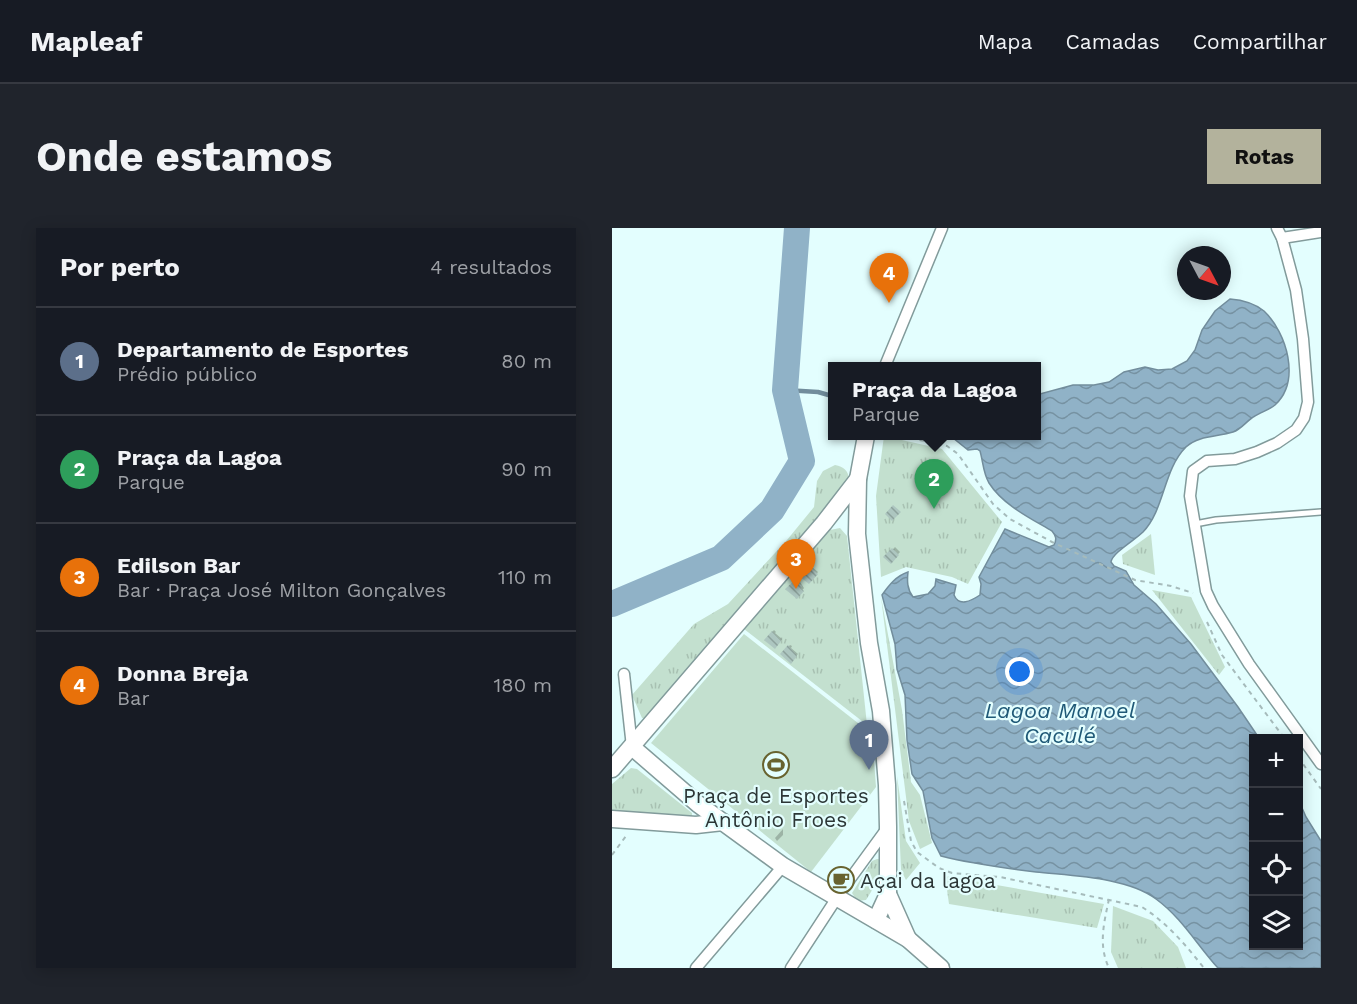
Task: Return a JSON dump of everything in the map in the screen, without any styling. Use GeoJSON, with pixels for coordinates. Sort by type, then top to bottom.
{"type":"FeatureCollection","features":[{"type":"Feature","properties":{"kind":"street"},"geometry":{"type":"LineString","coordinates":[[887,362],[942,228]]}},
{"type":"Feature","properties":{"kind":"street"},"geometry":{"type":"LineString","coordinates":[[1321,232],[1280,233],[1296,290],[1303,339],[1308,402],[1305,418],[1296,430],[1277,443],[1257,452],[1235,459],[1207,461],[1193,471],[1190,496],[1201,568],[1206,591],[1213,606],[1249,664],[1321,764]]}},
{"type":"Feature","properties":{"kind":"street"},"geometry":{"type":"LineString","coordinates":[[865,440],[858,479],[859,566],[881,711],[888,827],[888,894],[908,939]]}},
{"type":"Feature","properties":{"kind":"street"},"geometry":{"type":"LineString","coordinates":[[612,769],[824,523],[858,479]]}},
{"type":"Feature","properties":{"kind":"street"},"geometry":{"type":"LineString","coordinates":[[624,674],[632,747],[723,822],[783,866],[908,939],[941,968]]}},
{"type":"Feature","properties":{"kind":"street"},"geometry":{"type":"LineString","coordinates":[[612,819],[696,825],[723,822]]}},
{"type":"Feature","properties":{"kind":"street"},"geometry":{"type":"LineString","coordinates":[[791,968],[888,827]]}},
{"type":"Feature","properties":{"kind":"street"},"geometry":{"type":"LineString","coordinates":[[696,968],[783,866]]}},
{"type":"Feature","properties":{"kind":"street"},"geometry":{"type":"LineString","coordinates":[[876,920],[888,894]]}},
{"type":"Feature","properties":{"kind":"lane"},"geometry":{"type":"LineString","coordinates":[[1196,524],[1216,520],[1321,512]]}},
{"type":"Feature","properties":{"kind":"path"},"geometry":{"type":"LineString","coordinates":[[922,440],[947,446],[958,454],[993,504],[1010,519],[1135,579],[1196,594]]}},
{"type":"Feature","properties":{"kind":"path"},"geometry":{"type":"LineString","coordinates":[[928,440],[947,445],[958,453],[994,503],[1010,518],[1052,541]]}},
{"type":"Feature","properties":{"kind":"path"},"geometry":{"type":"LineString","coordinates":[[1204,615],[1222,656],[1283,734]]}},
{"type":"Feature","properties":{"kind":"path"},"geometry":{"type":"LineString","coordinates":[[1303,763],[1321,789]]}},
{"type":"Feature","properties":{"kind":"path"},"geometry":{"type":"LineString","coordinates":[[903,798],[911,841],[917,852],[939,868],[952,873],[1000,877],[1142,907],[1173,931],[1203,968]]}},
{"type":"Feature","properties":{"kind":"path"},"geometry":{"type":"LineString","coordinates":[[612,855],[637,821]]}},
{"type":"Feature","properties":{"kind":"path"},"geometry":{"type":"LineString","coordinates":[[1109,899],[1102,926],[1103,947],[1109,968]]}},
{"type":"Feature","properties":{"kind":"green space"},"geometry":{"type":"Polygon","coordinates":[[[883,440],[902,440],[942,449],[1002,522],[968,584],[952,577],[906,567],[881,577],[876,496],[883,440]]]}},
{"type":"Feature","properties":{"kind":"green space"},"geometry":{"type":"Polygon","coordinates":[[[835,465],[845,469],[849,479],[835,500],[761,582],[646,719],[642,718],[632,695],[694,624],[728,604],[787,540],[814,507],[817,481],[823,471],[835,465]]]}},
{"type":"Feature","properties":{"kind":"green space"},"geometry":{"type":"Polygon","coordinates":[[[840,528],[847,536],[867,725],[744,629],[830,530],[840,528]]]}},
{"type":"Feature","properties":{"kind":"green space"},"geometry":{"type":"Polygon","coordinates":[[[1151,534],[1155,575],[1123,564],[1122,555],[1151,534]]]}},
{"type":"Feature","properties":{"kind":"green space"},"geometry":{"type":"Polygon","coordinates":[[[1152,590],[1191,597],[1225,667],[1219,675],[1152,590]]]}},
{"type":"Feature","properties":{"kind":"green space"},"geometry":{"type":"Polygon","coordinates":[[[881,597],[902,710],[911,782],[920,795],[932,843],[920,849],[909,821],[881,597]]]}},
{"type":"Feature","properties":{"kind":"green space","name":"Praça de Esportes Antônio Froes"},"geometry":{"type":"Polygon","coordinates":[[[744,634],[872,734],[876,787],[811,872],[651,743],[744,634]]]}},
{"type":"Feature","properties":{"kind":"green space"},"geometry":{"type":"Polygon","coordinates":[[[631,768],[637,769],[692,813],[692,819],[612,812],[612,784],[631,768]]]}},
{"type":"Feature","properties":{"kind":"green space"},"geometry":{"type":"Polygon","coordinates":[[[897,776],[906,841],[920,863],[906,880],[901,870],[897,776]]]}},
{"type":"Feature","properties":{"kind":"green space"},"geometry":{"type":"Polygon","coordinates":[[[880,859],[885,869],[866,900],[857,901],[852,893],[872,861],[880,859]]]}},
{"type":"Feature","properties":{"kind":"green space"},"geometry":{"type":"Polygon","coordinates":[[[945,876],[1104,904],[1097,928],[949,904],[945,876]]]}},
{"type":"Feature","properties":{"kind":"green space"},"geometry":{"type":"Polygon","coordinates":[[[1113,906],[1153,921],[1178,947],[1186,968],[1118,968],[1111,952],[1113,906]]]}},
{"type":"Feature","properties":{"kind":"water","name":"Lagoa Manoel Caculé"},"geometry":{"type":"Polygon","coordinates":[[[1231,299],[1248,302],[1264,311],[1279,332],[1288,357],[1289,371],[1283,395],[1275,405],[1252,418],[1236,431],[1203,438],[1186,447],[1178,456],[1150,523],[1143,532],[1112,558],[1111,562],[1114,566],[1126,571],[1134,585],[1156,604],[1191,644],[1256,734],[1249,734],[1249,950],[1303,950],[1303,810],[1321,841],[1321,968],[1218,968],[1165,906],[1130,886],[1082,876],[1000,867],[941,856],[932,838],[923,791],[912,774],[907,740],[905,695],[897,669],[895,644],[882,595],[896,578],[908,572],[908,585],[913,597],[928,594],[935,586],[936,579],[956,585],[954,595],[956,599],[962,602],[969,601],[980,595],[979,577],[1005,529],[1049,547],[1054,545],[1056,538],[1052,531],[1018,510],[995,491],[985,475],[980,451],[968,450],[956,440],[1041,440],[1041,394],[1073,385],[1109,382],[1124,372],[1145,367],[1158,370],[1172,369],[1187,361],[1195,350],[1202,330],[1215,311],[1231,299]]]}},
{"type":"Feature","properties":{"kind":"building"},"geometry":{"type":"Polygon","coordinates":[[[893,505],[901,512],[892,521],[885,514],[893,505]]]}},
{"type":"Feature","properties":{"kind":"building"},"geometry":{"type":"Polygon","coordinates":[[[892,548],[899,555],[891,564],[883,557],[892,548]]]}},
{"type":"Feature","properties":{"kind":"building"},"geometry":{"type":"Polygon","coordinates":[[[810,567],[818,574],[809,584],[799,576],[804,569],[806,571],[810,567]]]}},
{"type":"Feature","properties":{"kind":"building"},"geometry":{"type":"Polygon","coordinates":[[[795,580],[804,591],[797,599],[785,589],[795,580]]]}},
{"type":"Feature","properties":{"kind":"building"},"geometry":{"type":"Polygon","coordinates":[[[772,631],[781,641],[775,649],[764,640],[772,631]]]}},
{"type":"Feature","properties":{"kind":"building"},"geometry":{"type":"Polygon","coordinates":[[[788,645],[797,656],[791,664],[780,654],[788,645]]]}},
{"type":"Feature","properties":{"kind":"waterway"},"geometry":{"type":"LineString","coordinates":[[612,604],[721,558],[772,510],[802,461],[785,390],[797,228]]}},
{"type":"Feature","properties":{"kind":"waterway"},"geometry":{"type":"LineString","coordinates":[[785,390],[828,395]]}},
{"type":"Feature","properties":{"kind":"place","name":"Donna Breja"},"geometry":{"type":"Point","coordinates":[889,303]}},
{"type":"Feature","properties":{"kind":"place","name":"Praça da Lagoa"},"geometry":{"type":"Point","coordinates":[934,509]}},
{"type":"Feature","properties":{"kind":"place","name":"Edilson Bar"},"geometry":{"type":"Point","coordinates":[796,589]}},
{"type":"Feature","properties":{"kind":"place","name":"Praça de Esportes Antônio Froes"},"geometry":{"type":"Point","coordinates":[776,765]}},
{"type":"Feature","properties":{"kind":"place","name":"Departamento de Esportes"},"geometry":{"type":"Point","coordinates":[869,770]}},
{"type":"Feature","properties":{"kind":"place","name":"Açai da lagoa"},"geometry":{"type":"Point","coordinates":[841,880]}}]}
